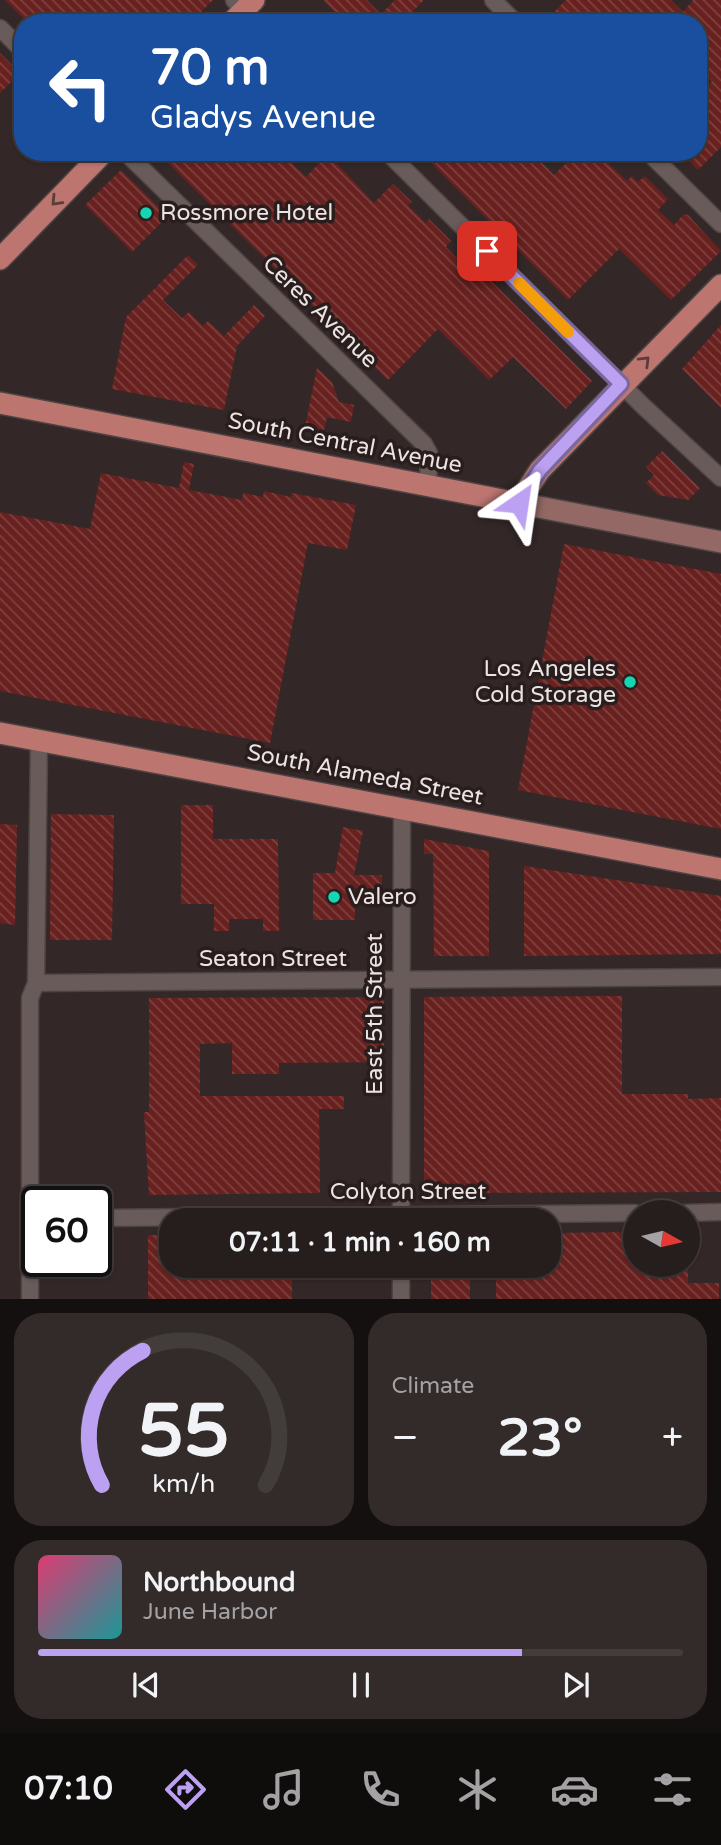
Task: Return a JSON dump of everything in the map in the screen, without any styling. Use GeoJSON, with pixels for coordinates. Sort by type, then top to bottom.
{"type":"FeatureCollection","features":[{"type":"Feature","properties":{"kind":"main road"},"geometry":{"type":"LineString","coordinates":[[0,259],[95,161]]}},
{"type":"Feature","properties":{"kind":"main road"},"geometry":{"type":"LineString","coordinates":[[519,503],[540,470],[621,384],[721,285]]}},
{"type":"Feature","properties":{"kind":"main road","name":"South Central Avenue"},"geometry":{"type":"LineString","coordinates":[[0,403],[721,542]]}},
{"type":"Feature","properties":{"kind":"main road","name":"South Alameda Street"},"geometry":{"type":"LineString","coordinates":[[0,733],[721,869]]}},
{"type":"Feature","properties":{"kind":"street"},"geometry":{"type":"LineString","coordinates":[[493,0],[507,14]]}},
{"type":"Feature","properties":{"kind":"street"},"geometry":{"type":"LineString","coordinates":[[0,28],[14,42]]}},
{"type":"Feature","properties":{"kind":"street","name":"Ceres Avenue"},"geometry":{"type":"LineString","coordinates":[[134,161],[424,444],[429,453],[428,486]]}},
{"type":"Feature","properties":{"kind":"street"},"geometry":{"type":"LineString","coordinates":[[396,161],[621,384],[721,478]]}},
{"type":"Feature","properties":{"kind":"street"},"geometry":{"type":"LineString","coordinates":[[657,161],[721,224]]}},
{"type":"Feature","properties":{"kind":"street"},"geometry":{"type":"LineString","coordinates":[[33,1186],[30,998],[36,983],[39,741]]}},
{"type":"Feature","properties":{"kind":"street","name":"East 5th Street"},"geometry":{"type":"LineString","coordinates":[[401,1208],[402,808]]}},
{"type":"Feature","properties":{"kind":"street","name":"Seaton Street"},"geometry":{"type":"LineString","coordinates":[[36,983],[721,976]]}},
{"type":"Feature","properties":{"kind":"street"},"geometry":{"type":"LineString","coordinates":[[700,1213],[721,1212]]}},
{"type":"Feature","properties":{"kind":"street","name":"Colyton Street"},"geometry":{"type":"LineString","coordinates":[[561,1214],[623,1213]]}},
{"type":"Feature","properties":{"kind":"street","name":"Colyton Street"},"geometry":{"type":"LineString","coordinates":[[112,1218],[159,1218]]}},
{"type":"Feature","properties":{"kind":"street"},"geometry":{"type":"LineString","coordinates":[[30,1299],[31,1277]]}},
{"type":"Feature","properties":{"kind":"street"},"geometry":{"type":"LineString","coordinates":[[401,1278],[401,1299]]}},
{"type":"Feature","properties":{"kind":"building"},"geometry":{"type":"Polygon","coordinates":[[[5,0],[213,0],[199,14],[19,14],[5,0]]]}},
{"type":"Feature","properties":{"kind":"building"},"geometry":{"type":"Polygon","coordinates":[[[323,0],[367,0],[381,14],[337,14],[323,0]]]}},
{"type":"Feature","properties":{"kind":"building"},"geometry":{"type":"Polygon","coordinates":[[[395,0],[424,0],[410,14],[381,14],[395,0]]]}},
{"type":"Feature","properties":{"kind":"building"},"geometry":{"type":"Polygon","coordinates":[[[566,0],[671,0],[683,12],[693,0],[721,0],[721,147],[707,161],[707,86],[712,81],[707,76],[707,14],[552,14],[566,0]]]}},
{"type":"Feature","properties":{"kind":"building"},"geometry":{"type":"Polygon","coordinates":[[[0,53],[14,67],[14,79],[0,93],[0,53]]]}},
{"type":"Feature","properties":{"kind":"building"},"geometry":{"type":"Polygon","coordinates":[[[166,161],[290,161],[306,177],[321,161],[335,161],[374,203],[393,184],[412,202],[408,205],[426,223],[429,219],[451,241],[446,247],[476,277],[482,272],[592,381],[566,409],[513,357],[489,380],[438,329],[388,380],[166,161]]]}},
{"type":"Feature","properties":{"kind":"building"},"geometry":{"type":"Polygon","coordinates":[[[429,161],[540,161],[554,175],[568,161],[606,161],[627,181],[632,176],[638,182],[645,176],[668,199],[658,210],[674,225],[684,214],[688,215],[721,251],[671,300],[619,249],[568,300],[429,161]]]}},
{"type":"Feature","properties":{"kind":"building"},"geometry":{"type":"Polygon","coordinates":[[[689,161],[707,161],[698,170],[689,161]]]}},
{"type":"Feature","properties":{"kind":"building","name":"Rossmore Hotel"},"geometry":{"type":"Polygon","coordinates":[[[121,170],[168,216],[132,252],[85,205],[121,170]]]}},
{"type":"Feature","properties":{"kind":"building"},"geometry":{"type":"Polygon","coordinates":[[[188,255],[198,265],[163,300],[182,318],[189,312],[203,326],[208,321],[224,336],[254,305],[265,316],[237,346],[224,410],[112,389],[126,317],[188,255]]]}},
{"type":"Feature","properties":{"kind":"building"},"geometry":{"type":"Polygon","coordinates":[[[721,325],[721,408],[682,369],[721,325]]]}},
{"type":"Feature","properties":{"kind":"building"},"geometry":{"type":"Polygon","coordinates":[[[317,368],[332,382],[339,402],[354,405],[351,422],[327,417],[324,430],[305,427],[317,368]]]}},
{"type":"Feature","properties":{"kind":"building"},"geometry":{"type":"Polygon","coordinates":[[[662,451],[700,488],[688,500],[658,495],[646,483],[654,475],[646,467],[662,451]]]}},
{"type":"Feature","properties":{"kind":"building"},"geometry":{"type":"Polygon","coordinates":[[[184,462],[194,464],[189,490],[242,500],[243,493],[263,497],[264,491],[291,497],[292,493],[356,505],[347,550],[308,543],[270,743],[0,691],[0,512],[90,529],[101,473],[179,488],[184,462]]]}},
{"type":"Feature","properties":{"kind":"building","name":"Los Angeles Cold Storage"},"geometry":{"type":"Polygon","coordinates":[[[564,544],[721,574],[721,829],[518,790],[564,544]]]}},
{"type":"Feature","properties":{"kind":"building"},"geometry":{"type":"Polygon","coordinates":[[[181,805],[213,805],[213,839],[278,839],[279,931],[263,931],[263,919],[229,919],[229,931],[214,931],[214,904],[181,904],[181,805]]]}},
{"type":"Feature","properties":{"kind":"building"},"geometry":{"type":"Polygon","coordinates":[[[51,814],[114,815],[112,940],[50,940],[51,814]]]}},
{"type":"Feature","properties":{"kind":"building"},"geometry":{"type":"Polygon","coordinates":[[[0,824],[17,825],[15,925],[0,923],[0,824]]]}},
{"type":"Feature","properties":{"kind":"building","name":"Valero"},"geometry":{"type":"Polygon","coordinates":[[[343,827],[363,831],[354,875],[382,875],[382,889],[355,888],[355,920],[313,920],[313,873],[335,873],[343,827]]]}},
{"type":"Feature","properties":{"kind":"building"},"geometry":{"type":"Polygon","coordinates":[[[424,839],[489,851],[489,956],[434,956],[433,854],[424,854],[424,839]]]}},
{"type":"Feature","properties":{"kind":"building"},"geometry":{"type":"Polygon","coordinates":[[[524,866],[721,896],[721,954],[524,956],[524,866]]]}},
{"type":"Feature","properties":{"kind":"building"},"geometry":{"type":"Polygon","coordinates":[[[622,996],[622,1094],[688,1094],[688,1099],[721,1098],[721,1192],[424,1193],[424,997],[622,996]]]}},
{"type":"Feature","properties":{"kind":"building"},"geometry":{"type":"Polygon","coordinates":[[[380,997],[384,1001],[384,1062],[279,1063],[279,1074],[232,1074],[232,1043],[200,1044],[200,1096],[344,1096],[344,1109],[319,1109],[320,1193],[149,1195],[144,1112],[149,1112],[149,998],[380,997]]]}},
{"type":"Feature","properties":{"kind":"building"},"geometry":{"type":"Polygon","coordinates":[[[623,1232],[623,1278],[688,1278],[688,1283],[719,1283],[719,1299],[496,1299],[496,1278],[561,1278],[561,1233],[623,1232]]]}},
{"type":"Feature","properties":{"kind":"building"},"geometry":{"type":"Polygon","coordinates":[[[148,1235],[159,1235],[159,1278],[292,1278],[292,1299],[148,1299],[148,1235]]]}},
{"type":"Feature","properties":{"kind":"building"},"geometry":{"type":"Polygon","coordinates":[[[431,1278],[470,1278],[470,1299],[431,1299],[431,1278]]]}},
{"type":"Feature","properties":{"kind":"slow traffic"},"geometry":{"type":"LineString","coordinates":[[519,283],[568,332]]}},
{"type":"Feature","properties":{"kind":"place","name":"Rossmore Hotel"},"geometry":{"type":"Point","coordinates":[146,213]}},
{"type":"Feature","properties":{"kind":"place","name":"Los Angeles Cold Storage"},"geometry":{"type":"Point","coordinates":[630,682]}},
{"type":"Feature","properties":{"kind":"place","name":"Valero"},"geometry":{"type":"Point","coordinates":[334,897]}},
{"type":"Feature","properties":{"kind":"route"},"geometry":{"type":"LineString","coordinates":[[487,251],[621,384],[540,470],[519,503]]}}]}
